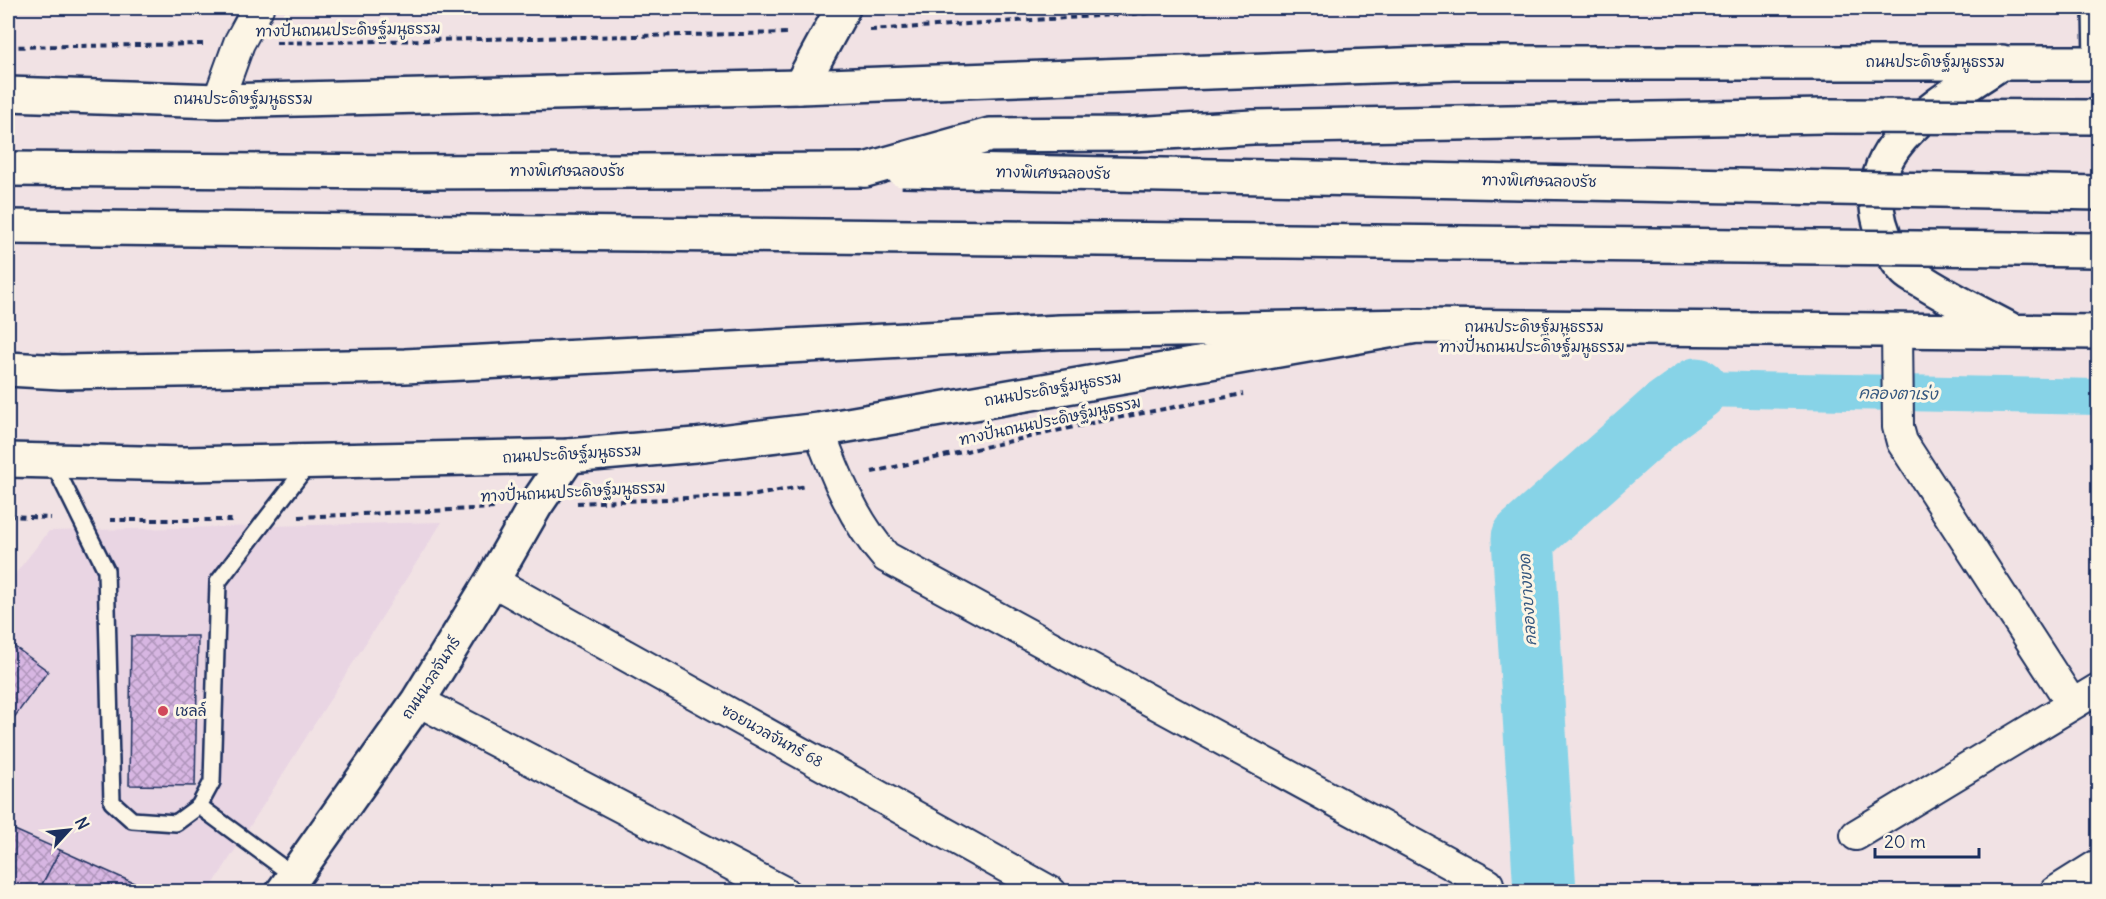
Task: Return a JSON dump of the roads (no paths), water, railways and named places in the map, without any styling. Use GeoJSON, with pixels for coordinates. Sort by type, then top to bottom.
{"type":"FeatureCollection","features":[{"type":"Feature","properties":{"kind":"main road"},"geometry":{"type":"LineString","coordinates":[[800,87],[836,20]]}},
{"type":"Feature","properties":{"kind":"main road"},"geometry":{"type":"LineString","coordinates":[[2002,62],[1914,123],[1903,136],[1887,156],[1878,179],[1877,211],[1883,233],[1906,271],[1936,290],[2013,331]]}},
{"type":"Feature","properties":{"kind":"main road","name":"ถนนประดิษฐ์มนูธรรม"},"geometry":{"type":"LineString","coordinates":[[8,94],[218,101],[800,87],[1454,63],[2095,63]]}},
{"type":"Feature","properties":{"kind":"main road"},"geometry":{"type":"LineString","coordinates":[[865,170],[990,135],[1132,134],[1253,127],[1652,118],[2098,117]]}},
{"type":"Feature","properties":{"kind":"main road","name":"ทางพิเศษฉลองรัช"},"geometry":{"type":"LineString","coordinates":[[8,169],[405,172],[865,170],[1676,183],[2098,193]]}},
{"type":"Feature","properties":{"kind":"main road"},"geometry":{"type":"LineString","coordinates":[[8,227],[2098,250]]}},
{"type":"Feature","properties":{"kind":"main road","name":"ถนนประดิษฐ์มนูธรรม"},"geometry":{"type":"LineString","coordinates":[[8,460],[184,464],[310,462],[569,456],[695,445],[819,430],[1417,326],[2098,332]]}},
{"type":"Feature","properties":{"kind":"main road"},"geometry":{"type":"LineString","coordinates":[[8,369],[61,372],[405,366],[1060,332],[1417,326]]}},
{"type":"Feature","properties":{"kind":"main road","name":"ถนนนวลจันทร์"},"geometry":{"type":"LineString","coordinates":[[288,884],[418,701],[492,581],[534,506],[569,456]]}},
{"type":"Feature","properties":{"kind":"street"},"geometry":{"type":"LineString","coordinates":[[218,101],[239,43],[258,8]]}},
{"type":"Feature","properties":{"kind":"street"},"geometry":{"type":"LineString","coordinates":[[1897,329],[1898,427],[1902,442],[2072,704]]}},
{"type":"Feature","properties":{"kind":"street"},"geometry":{"type":"LineString","coordinates":[[819,430],[837,480],[885,557],[1488,884]]}},
{"type":"Feature","properties":{"kind":"street","name":"ซอยนวลจันทร์ 68"},"geometry":{"type":"LineString","coordinates":[[492,581],[1051,891]]}},
{"type":"Feature","properties":{"kind":"street"},"geometry":{"type":"LineString","coordinates":[[1856,836],[2098,689]]}},
{"type":"Feature","properties":{"kind":"street"},"geometry":{"type":"LineString","coordinates":[[418,701],[784,891]]}},
{"type":"Feature","properties":{"kind":"street"},"geometry":{"type":"LineString","coordinates":[[2055,891],[2098,865]]}},
{"type":"Feature","properties":{"kind":"lane"},"geometry":{"type":"LineString","coordinates":[[2091,8],[2095,63]]}},
{"type":"Feature","properties":{"kind":"lane"},"geometry":{"type":"LineString","coordinates":[[52,461],[106,570],[112,802],[132,820],[176,823],[199,806],[212,782],[218,582],[310,462]]}},
{"type":"Feature","properties":{"kind":"lane"},"geometry":{"type":"LineString","coordinates":[[199,806],[288,884]]}},
{"type":"Feature","properties":{"kind":"waterway","name":"คลองตาเร่ง"},"geometry":{"type":"LineString","coordinates":[[1697,389],[2098,397]]}},
{"type":"Feature","properties":{"kind":"waterway","name":"คลองบางขวด"},"geometry":{"type":"LineString","coordinates":[[1545,892],[1523,538],[1665,412],[1697,389]]}},
{"type":"Feature","properties":{"kind":"place","name":"เชลล์"},"geometry":{"type":"Point","coordinates":[163,711]}}]}
